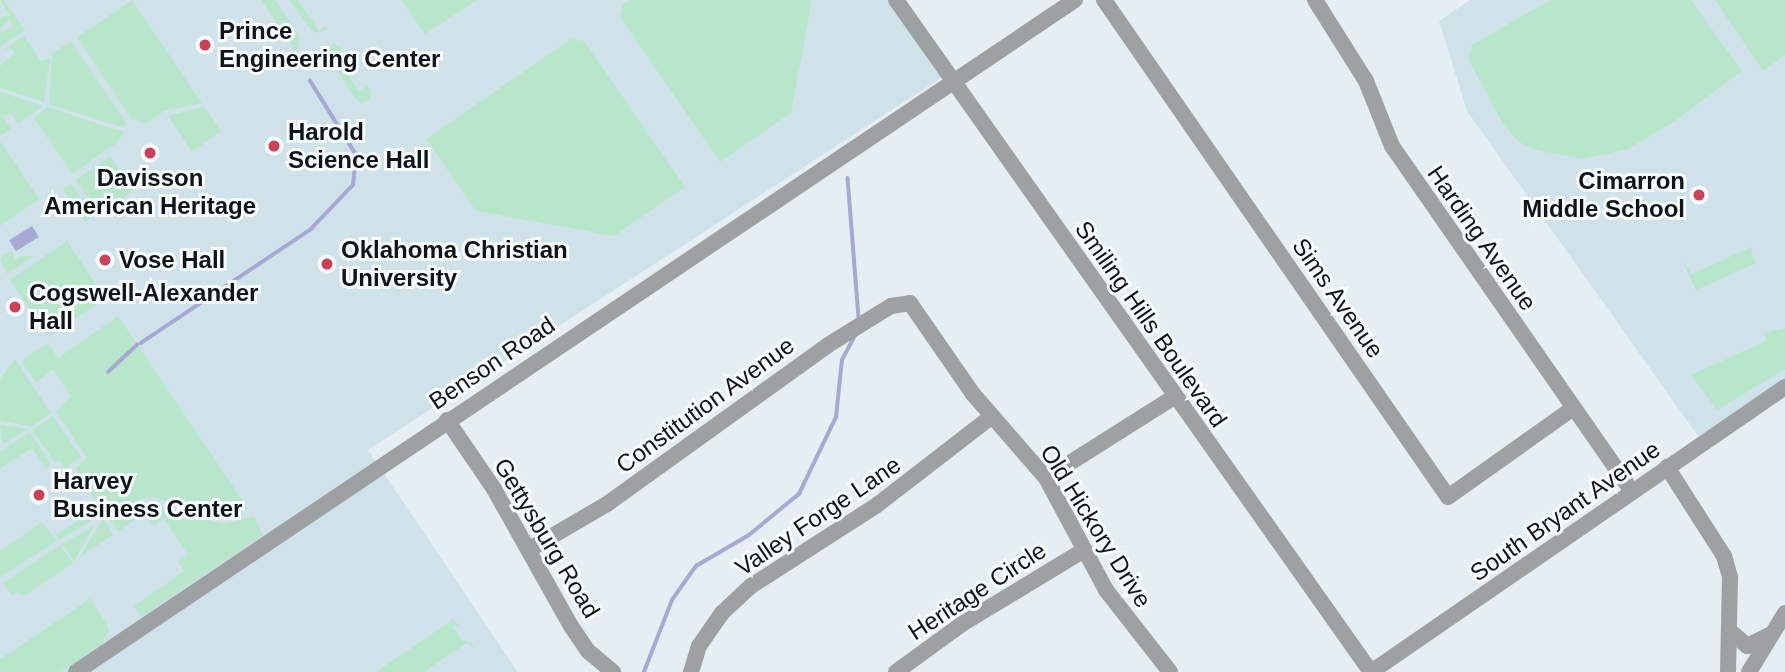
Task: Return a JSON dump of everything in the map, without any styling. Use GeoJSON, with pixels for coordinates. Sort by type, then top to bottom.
{"type":"FeatureCollection","features":[{"type":"Feature","properties":{"kind":"street","name":"Smiling Hills Boulevard"},"geometry":{"type":"LineString","coordinates":[[895,0],[1371,672]]}},
{"type":"Feature","properties":{"kind":"street","name":"Benson Road"},"geometry":{"type":"LineString","coordinates":[[75,672],[1075,0]]}},
{"type":"Feature","properties":{"kind":"street","name":"Sims Avenue"},"geometry":{"type":"LineString","coordinates":[[1104,0],[1448,496],[1573,409]]}},
{"type":"Feature","properties":{"kind":"street","name":"Harding Avenue"},"geometry":{"type":"LineString","coordinates":[[1315,0],[1366,81],[1392,146],[1632,491]]}},
{"type":"Feature","properties":{"kind":"street","name":"Old Hickory Drive"},"geometry":{"type":"LineString","coordinates":[[910,303],[992,416],[1046,478],[1084,550],[1131,626],[1170,672]]}},
{"type":"Feature","properties":{"kind":"street","name":"Constitution Avenue"},"geometry":{"type":"LineString","coordinates":[[530,549],[607,504],[828,345],[891,306],[910,303]]}},
{"type":"Feature","properties":{"kind":"street","name":"South Bryant Avenue"},"geometry":{"type":"LineString","coordinates":[[1371,672],[1785,387]]}},
{"type":"Feature","properties":{"kind":"street"},"geometry":{"type":"LineString","coordinates":[[1046,478],[1174,397]]}},
{"type":"Feature","properties":{"kind":"street","name":"Valley Forge Lane"},"geometry":{"type":"LineString","coordinates":[[691,672],[699,646],[722,613],[751,586],[877,505],[992,416]]}},
{"type":"Feature","properties":{"kind":"street","name":"Gettysburg Road"},"geometry":{"type":"LineString","coordinates":[[447,421],[530,549],[571,626],[588,651],[613,672]]}},
{"type":"Feature","properties":{"kind":"street"},"geometry":{"type":"LineString","coordinates":[[1667,467],[1724,556],[1730,577],[1728,672]]}},
{"type":"Feature","properties":{"kind":"street","name":"Heritage Circle"},"geometry":{"type":"LineString","coordinates":[[896,672],[962,624],[1084,550]]}},
{"type":"Feature","properties":{"kind":"street"},"geometry":{"type":"LineString","coordinates":[[1749,672],[1785,612]]}},
{"type":"Feature","properties":{"kind":"street"},"geometry":{"type":"LineString","coordinates":[[1730,631],[1747,646],[1755,646],[1772,633]]}},
{"type":"Feature","properties":{"kind":"shaded area","name":"Oklahoma Christian University"},"geometry":{"type":"Polygon","coordinates":[[[0,0],[887,0],[941,78],[368,450],[518,672],[0,672],[0,0]]]}},
{"type":"Feature","properties":{"kind":"shaded area"},"geometry":{"type":"Polygon","coordinates":[[[1470,0],[1785,0],[1785,387],[1703,443],[1467,111],[1439,21],[1470,0]]]}},
{"type":"Feature","properties":{"kind":"green space"},"geometry":{"type":"Polygon","coordinates":[[[0,0],[4,0],[25,30],[0,47],[0,33],[13,27],[9,20],[0,29],[0,17],[10,15],[0,0]]]}},
{"type":"Feature","properties":{"kind":"green space"},"geometry":{"type":"Polygon","coordinates":[[[132,0],[202,103],[164,111],[146,124],[131,119],[77,37],[132,0]]]}},
{"type":"Feature","properties":{"kind":"green space"},"geometry":{"type":"Polygon","coordinates":[[[261,0],[275,0],[299,35],[299,48],[289,57],[294,49],[261,0]]]}},
{"type":"Feature","properties":{"kind":"green space"},"geometry":{"type":"Polygon","coordinates":[[[289,0],[298,0],[319,31],[327,26],[327,30],[313,33],[289,0]]]}},
{"type":"Feature","properties":{"kind":"green space"},"geometry":{"type":"Polygon","coordinates":[[[401,0],[477,0],[425,34],[401,0]]]}},
{"type":"Feature","properties":{"kind":"green space"},"geometry":{"type":"Polygon","coordinates":[[[629,0],[812,0],[791,113],[720,162],[620,17],[623,4],[629,0]]]}},
{"type":"Feature","properties":{"kind":"green space"},"geometry":{"type":"Polygon","coordinates":[[[1550,0],[1691,0],[1742,71],[1675,121],[1628,149],[1583,159],[1536,150],[1519,142],[1503,124],[1468,59],[1472,45],[1550,0]]]}},
{"type":"Feature","properties":{"kind":"green space"},"geometry":{"type":"Polygon","coordinates":[[[1715,0],[1785,0],[1785,55],[1763,71],[1715,0]]]}},
{"type":"Feature","properties":{"kind":"green space"},"geometry":{"type":"Polygon","coordinates":[[[24,36],[41,61],[50,58],[44,102],[0,88],[0,66],[15,53],[10,48],[2,51],[24,36]]]}},
{"type":"Feature","properties":{"kind":"green space"},"geometry":{"type":"Polygon","coordinates":[[[571,39],[584,41],[685,187],[614,236],[476,211],[426,139],[571,39]]]}},
{"type":"Feature","properties":{"kind":"green space"},"geometry":{"type":"Polygon","coordinates":[[[71,41],[126,122],[125,128],[49,104],[52,54],[71,41]]]}},
{"type":"Feature","properties":{"kind":"green space"},"geometry":{"type":"Polygon","coordinates":[[[333,44],[342,48],[335,55],[359,91],[367,86],[371,90],[370,100],[361,103],[355,98],[328,58],[326,51],[333,44]]]}},
{"type":"Feature","properties":{"kind":"green space"},"geometry":{"type":"Polygon","coordinates":[[[0,92],[42,107],[18,124],[10,113],[3,117],[11,129],[0,136],[0,92]]]}},
{"type":"Feature","properties":{"kind":"green space"},"geometry":{"type":"Polygon","coordinates":[[[204,106],[221,131],[192,152],[168,116],[204,106]]]}},
{"type":"Feature","properties":{"kind":"green space"},"geometry":{"type":"Polygon","coordinates":[[[47,107],[124,132],[118,142],[72,174],[34,118],[47,107]]]}},
{"type":"Feature","properties":{"kind":"green space"},"geometry":{"type":"Polygon","coordinates":[[[0,143],[39,199],[0,226],[0,143]]]}},
{"type":"Feature","properties":{"kind":"green space"},"geometry":{"type":"Polygon","coordinates":[[[110,156],[134,190],[100,214],[76,180],[110,156]]]}},
{"type":"Feature","properties":{"kind":"green space"},"geometry":{"type":"Polygon","coordinates":[[[71,184],[93,216],[85,222],[63,190],[71,184]]]}},
{"type":"Feature","properties":{"kind":"green space"},"geometry":{"type":"Polygon","coordinates":[[[67,241],[106,298],[48,337],[10,280],[67,241]]]}},
{"type":"Feature","properties":{"kind":"green space"},"geometry":{"type":"Polygon","coordinates":[[[1751,247],[1755,264],[1696,290],[1682,260],[1692,274],[1751,247]]]}},
{"type":"Feature","properties":{"kind":"green space"},"geometry":{"type":"Polygon","coordinates":[[[11,250],[16,260],[19,256],[34,256],[7,274],[0,258],[11,250]]]}},
{"type":"Feature","properties":{"kind":"green space"},"geometry":{"type":"Polygon","coordinates":[[[118,316],[249,510],[217,514],[151,497],[102,510],[75,469],[87,458],[56,411],[71,397],[53,369],[36,383],[21,361],[48,343],[58,358],[118,316]]]}},
{"type":"Feature","properties":{"kind":"green space"},"geometry":{"type":"Polygon","coordinates":[[[1785,328],[1785,369],[1717,410],[1691,375],[1766,341],[1764,333],[1785,328]]]}},
{"type":"Feature","properties":{"kind":"green space"},"geometry":{"type":"Polygon","coordinates":[[[15,359],[51,413],[32,427],[0,420],[0,379],[15,359]]]}},
{"type":"Feature","properties":{"kind":"green space"},"geometry":{"type":"Polygon","coordinates":[[[53,416],[81,457],[65,468],[59,460],[55,462],[32,430],[53,416]]]}},
{"type":"Feature","properties":{"kind":"green space"},"geometry":{"type":"Polygon","coordinates":[[[0,424],[27,429],[3,445],[0,424]]]}},
{"type":"Feature","properties":{"kind":"green space"},"geometry":{"type":"Polygon","coordinates":[[[30,432],[51,465],[46,468],[32,448],[0,469],[0,452],[30,432]]]}},
{"type":"Feature","properties":{"kind":"green space"},"geometry":{"type":"Polygon","coordinates":[[[93,502],[101,515],[59,540],[56,535],[78,521],[93,502]]]}},
{"type":"Feature","properties":{"kind":"green space"},"geometry":{"type":"Polygon","coordinates":[[[152,505],[224,524],[254,516],[263,535],[141,617],[134,606],[184,571],[178,562],[188,555],[164,519],[154,526],[145,513],[119,531],[107,517],[152,505]]]}},
{"type":"Feature","properties":{"kind":"green space"},"geometry":{"type":"Polygon","coordinates":[[[104,519],[113,535],[80,557],[102,520],[104,519]]]}},
{"type":"Feature","properties":{"kind":"green space"},"geometry":{"type":"Polygon","coordinates":[[[42,522],[57,541],[0,577],[0,551],[42,522]]]}},
{"type":"Feature","properties":{"kind":"green space"},"geometry":{"type":"Polygon","coordinates":[[[95,525],[74,561],[62,544],[95,525]]]}},
{"type":"Feature","properties":{"kind":"green space"},"geometry":{"type":"Polygon","coordinates":[[[60,545],[73,563],[24,596],[18,592],[12,595],[3,583],[60,545]]]}},
{"type":"Feature","properties":{"kind":"green space"},"geometry":{"type":"Polygon","coordinates":[[[91,598],[109,629],[102,644],[61,672],[0,672],[0,659],[91,598]]]}},
{"type":"Feature","properties":{"kind":"green space"},"geometry":{"type":"Polygon","coordinates":[[[451,617],[460,626],[452,625],[461,640],[471,642],[474,649],[467,643],[424,672],[376,672],[451,621],[451,617]]]}},
{"type":"Feature","properties":{"kind":"water"},"geometry":{"type":"Polygon","coordinates":[[[32,226],[39,237],[16,251],[9,240],[32,226]]]}},
{"type":"Feature","properties":{"kind":"waterway"},"geometry":{"type":"LineString","coordinates":[[141,343],[311,229],[353,185],[356,155],[310,81]]}},
{"type":"Feature","properties":{"kind":"waterway"},"geometry":{"type":"LineString","coordinates":[[848,178],[859,319]]}},
{"type":"Feature","properties":{"kind":"waterway"},"geometry":{"type":"LineString","coordinates":[[644,672],[672,600],[696,566],[749,535],[799,494],[836,417],[842,360],[855,336]]}},
{"type":"Feature","properties":{"kind":"waterway"},"geometry":{"type":"LineString","coordinates":[[108,372],[137,345]]}},
{"type":"Feature","properties":{"kind":"place","name":"Prince Engineering Center"},"geometry":{"type":"Point","coordinates":[205,45]}},
{"type":"Feature","properties":{"kind":"place","name":"Harold Science Hall"},"geometry":{"type":"Point","coordinates":[274,146]}},
{"type":"Feature","properties":{"kind":"place","name":"Davisson American Heritage"},"geometry":{"type":"Point","coordinates":[150,153]}},
{"type":"Feature","properties":{"kind":"place","name":"Cimarron Middle School"},"geometry":{"type":"Point","coordinates":[1699,195]}},
{"type":"Feature","properties":{"kind":"place","name":"Vose Hall"},"geometry":{"type":"Point","coordinates":[105,260]}},
{"type":"Feature","properties":{"kind":"place","name":"Oklahoma Christian University"},"geometry":{"type":"Point","coordinates":[327,264]}},
{"type":"Feature","properties":{"kind":"place","name":"Cogswell-Alexander Hall"},"geometry":{"type":"Point","coordinates":[15,307]}},
{"type":"Feature","properties":{"kind":"place","name":"Harvey Business Center"},"geometry":{"type":"Point","coordinates":[39,495]}}]}
